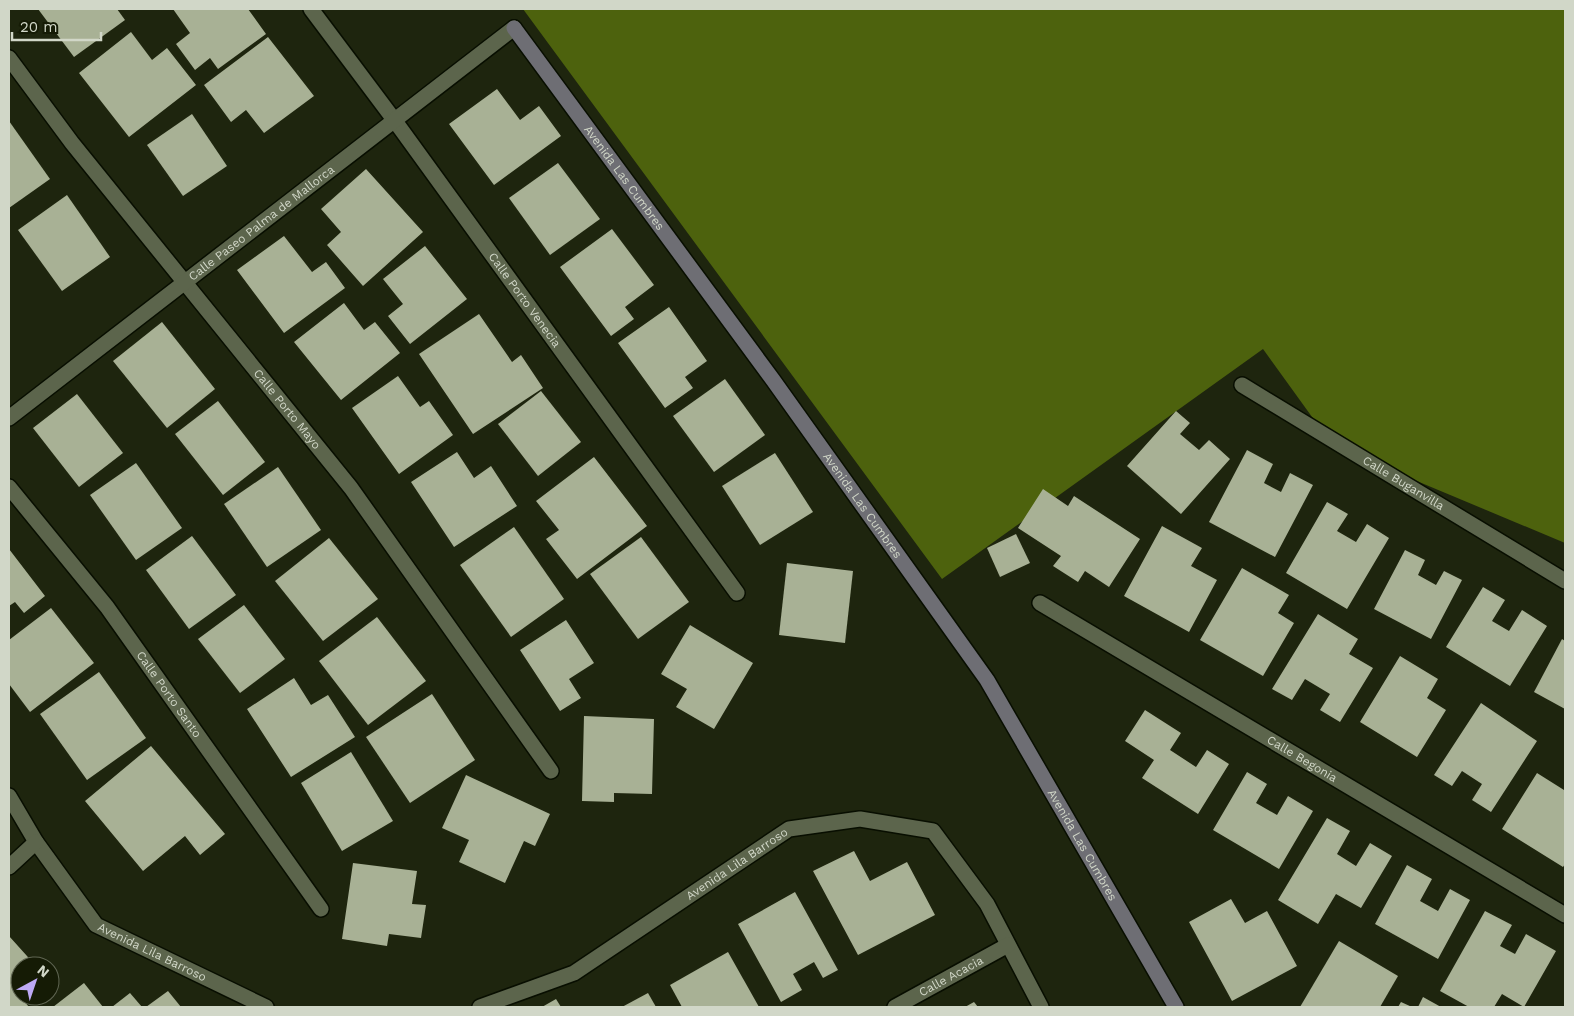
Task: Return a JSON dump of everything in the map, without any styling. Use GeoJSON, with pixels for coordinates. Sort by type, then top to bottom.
{"type":"FeatureCollection","features":[{"type":"Feature","properties":{"kind":"street","name":"Calle Porto Venecia"},"geometry":{"type":"LineString","coordinates":[[311,9],[395,121],[737,593]]}},
{"type":"Feature","properties":{"kind":"street","name":"Calle Paseo Palma de Mallorca"},"geometry":{"type":"LineString","coordinates":[[9,418],[514,28]]}},
{"type":"Feature","properties":{"kind":"street","name":"Avenida Las Cumbres"},"geometry":{"type":"LineString","coordinates":[[514,28],[773,380],[986,680],[1176,1007]]}},
{"type":"Feature","properties":{"kind":"street","name":"Calle Porto Mayo"},"geometry":{"type":"LineString","coordinates":[[9,58],[72,143],[351,488],[551,771]]}},
{"type":"Feature","properties":{"kind":"street","name":"Calle Buganvilla"},"geometry":{"type":"LineString","coordinates":[[1242,384],[1565,581]]}},
{"type":"Feature","properties":{"kind":"street","name":"Calle Porto Santo"},"geometry":{"type":"LineString","coordinates":[[9,487],[107,607],[321,909]]}},
{"type":"Feature","properties":{"kind":"street","name":"Calle Begonia"},"geometry":{"type":"LineString","coordinates":[[1040,603],[1565,915]]}},
{"type":"Feature","properties":{"kind":"street","name":"Avenida Lila Barroso"},"geometry":{"type":"LineString","coordinates":[[9,796],[36,842],[96,925],[249,1004],[266,1007]]}},
{"type":"Feature","properties":{"kind":"street","name":"Avenida Lila Barroso"},"geometry":{"type":"LineString","coordinates":[[480,1007],[574,973],[789,829],[860,819],[933,831],[987,904],[1041,1007]]}},
{"type":"Feature","properties":{"kind":"street"},"geometry":{"type":"LineString","coordinates":[[9,867],[36,842]]}},
{"type":"Feature","properties":{"kind":"street","name":"Calle Acacia"},"geometry":{"type":"LineString","coordinates":[[895,1007],[1008,945]]}},
{"type":"Feature","properties":{"kind":"green space"},"geometry":{"type":"Polygon","coordinates":[[[523,9],[1565,9],[1565,543],[1333,446],[1263,349],[942,579],[523,9]]]}},
{"type":"Feature","properties":{"kind":"building"},"geometry":{"type":"Polygon","coordinates":[[[38,9],[117,9],[125,20],[74,57],[38,9]]]}},
{"type":"Feature","properties":{"kind":"building"},"geometry":{"type":"Polygon","coordinates":[[[173,9],[248,9],[266,34],[218,69],[210,58],[195,70],[176,44],[190,33],[173,9]]]}},
{"type":"Feature","properties":{"kind":"building"},"geometry":{"type":"Polygon","coordinates":[[[131,32],[152,60],[167,48],[196,85],[129,137],[79,73],[131,32]]]}},
{"type":"Feature","properties":{"kind":"building"},"geometry":{"type":"Polygon","coordinates":[[[268,37],[314,96],[264,133],[246,110],[231,122],[204,85],[268,37]]]}},
{"type":"Feature","properties":{"kind":"building"},"geometry":{"type":"Polygon","coordinates":[[[497,89],[520,120],[539,106],[561,136],[494,185],[449,124],[497,89]]]}},
{"type":"Feature","properties":{"kind":"building"},"geometry":{"type":"Polygon","coordinates":[[[192,114],[227,166],[183,196],[147,145],[192,114]]]}},
{"type":"Feature","properties":{"kind":"building"},"geometry":{"type":"Polygon","coordinates":[[[9,121],[50,179],[9,208],[9,121]]]}},
{"type":"Feature","properties":{"kind":"building"},"geometry":{"type":"Polygon","coordinates":[[[558,163],[600,219],[550,255],[509,198],[558,163]]]}},
{"type":"Feature","properties":{"kind":"building"},"geometry":{"type":"Polygon","coordinates":[[[366,169],[423,232],[363,286],[327,245],[341,232],[321,209],[366,169]]]}},
{"type":"Feature","properties":{"kind":"building"},"geometry":{"type":"Polygon","coordinates":[[[67,195],[110,257],[62,291],[18,230],[67,195]]]}},
{"type":"Feature","properties":{"kind":"building"},"geometry":{"type":"Polygon","coordinates":[[[612,229],[654,285],[625,307],[634,319],[611,336],[560,267],[612,229]]]}},
{"type":"Feature","properties":{"kind":"building"},"geometry":{"type":"Polygon","coordinates":[[[284,236],[312,272],[326,262],[345,288],[284,333],[237,270],[284,236]]]}},
{"type":"Feature","properties":{"kind":"building"},"geometry":{"type":"Polygon","coordinates":[[[425,246],[467,299],[410,344],[388,316],[403,304],[383,279],[425,246]]]}},
{"type":"Feature","properties":{"kind":"building"},"geometry":{"type":"Polygon","coordinates":[[[344,303],[364,330],[375,322],[400,353],[341,400],[294,342],[344,303]]]}},
{"type":"Feature","properties":{"kind":"building"},"geometry":{"type":"Polygon","coordinates":[[[669,307],[707,361],[685,377],[693,388],[665,408],[618,343],[669,307]]]}},
{"type":"Feature","properties":{"kind":"building"},"geometry":{"type":"Polygon","coordinates":[[[479,314],[512,362],[521,355],[543,388],[473,434],[419,354],[479,314]]]}},
{"type":"Feature","properties":{"kind":"building"},"geometry":{"type":"Polygon","coordinates":[[[162,322],[215,389],[167,428],[113,361],[162,322]]]}},
{"type":"Feature","properties":{"kind":"building"},"geometry":{"type":"Polygon","coordinates":[[[398,376],[420,407],[429,401],[453,435],[399,474],[352,408],[398,376]]]}},
{"type":"Feature","properties":{"kind":"building"},"geometry":{"type":"Polygon","coordinates":[[[725,379],[765,435],[714,472],[673,416],[725,379]]]}},
{"type":"Feature","properties":{"kind":"building"},"geometry":{"type":"Polygon","coordinates":[[[541,391],[581,442],[538,476],[498,424],[541,391]]]}},
{"type":"Feature","properties":{"kind":"building"},"geometry":{"type":"Polygon","coordinates":[[[77,394],[123,453],[79,487],[33,428],[77,394]]]}},
{"type":"Feature","properties":{"kind":"building"},"geometry":{"type":"Polygon","coordinates":[[[218,401],[265,462],[223,495],[175,434],[218,401]]]}},
{"type":"Feature","properties":{"kind":"building"},"geometry":{"type":"Polygon","coordinates":[[[1176,411],[1190,423],[1180,434],[1199,450],[1209,440],[1230,459],[1181,514],[1127,466],[1176,411]]]}},
{"type":"Feature","properties":{"kind":"building"},"geometry":{"type":"Polygon","coordinates":[[[1247,450],[1273,464],[1264,483],[1281,492],[1290,473],[1313,485],[1275,557],[1209,522],[1247,450]]]}},
{"type":"Feature","properties":{"kind":"building"},"geometry":{"type":"Polygon","coordinates":[[[457,452],[474,478],[491,466],[517,506],[454,547],[411,482],[457,452]]]}},
{"type":"Feature","properties":{"kind":"building"},"geometry":{"type":"Polygon","coordinates":[[[775,453],[813,512],[760,545],[722,486],[775,453]]]}},
{"type":"Feature","properties":{"kind":"building"},"geometry":{"type":"Polygon","coordinates":[[[594,457],[647,526],[577,579],[546,539],[559,530],[536,501],[594,457]]]}},
{"type":"Feature","properties":{"kind":"building"},"geometry":{"type":"Polygon","coordinates":[[[136,463],[182,528],[136,560],[90,495],[136,463]]]}},
{"type":"Feature","properties":{"kind":"building"},"geometry":{"type":"Polygon","coordinates":[[[278,467],[321,530],[267,567],[224,504],[278,467]]]}},
{"type":"Feature","properties":{"kind":"building"},"geometry":{"type":"Polygon","coordinates":[[[1043,489],[1068,506],[1074,496],[1140,539],[1109,587],[1085,571],[1078,582],[1053,566],[1061,556],[1018,528],[1043,489]]]}},
{"type":"Feature","properties":{"kind":"building"},"geometry":{"type":"Polygon","coordinates":[[[1327,502],[1348,514],[1337,531],[1356,542],[1367,524],[1389,538],[1347,609],[1286,573],[1327,502]]]}},
{"type":"Feature","properties":{"kind":"building"},"geometry":{"type":"Polygon","coordinates":[[[1162,526],[1202,548],[1191,566],[1217,580],[1189,632],[1124,596],[1162,526]]]}},
{"type":"Feature","properties":{"kind":"building"},"geometry":{"type":"Polygon","coordinates":[[[514,527],[564,599],[511,637],[460,565],[514,527]]]}},
{"type":"Feature","properties":{"kind":"building"},"geometry":{"type":"Polygon","coordinates":[[[1016,534],[1030,563],[1000,577],[987,548],[1016,534]]]}},
{"type":"Feature","properties":{"kind":"building"},"geometry":{"type":"Polygon","coordinates":[[[192,536],[236,595],[189,629],[146,570],[192,536]]]}},
{"type":"Feature","properties":{"kind":"building"},"geometry":{"type":"Polygon","coordinates":[[[641,537],[689,602],[638,639],[590,574],[641,537]]]}},
{"type":"Feature","properties":{"kind":"building"},"geometry":{"type":"Polygon","coordinates":[[[329,538],[378,599],[323,641],[275,581],[329,538]]]}},
{"type":"Feature","properties":{"kind":"building"},"geometry":{"type":"Polygon","coordinates":[[[9,549],[45,596],[24,613],[15,602],[9,606],[9,549]]]}},
{"type":"Feature","properties":{"kind":"building"},"geometry":{"type":"Polygon","coordinates":[[[1405,550],[1425,560],[1418,575],[1436,585],[1444,571],[1462,580],[1431,639],[1374,609],[1405,550]]]}},
{"type":"Feature","properties":{"kind":"building"},"geometry":{"type":"Polygon","coordinates":[[[787,563],[853,571],[845,643],[779,635],[787,563]]]}},
{"type":"Feature","properties":{"kind":"building"},"geometry":{"type":"Polygon","coordinates":[[[1242,568],[1289,595],[1278,613],[1294,623],[1263,676],[1200,640],[1242,568]]]}},
{"type":"Feature","properties":{"kind":"building"},"geometry":{"type":"Polygon","coordinates":[[[1483,587],[1505,600],[1492,621],[1509,631],[1522,610],[1547,626],[1510,686],[1446,647],[1483,587]]]}},
{"type":"Feature","properties":{"kind":"building"},"geometry":{"type":"Polygon","coordinates":[[[244,605],[285,659],[240,693],[198,639],[244,605]]]}},
{"type":"Feature","properties":{"kind":"building"},"geometry":{"type":"Polygon","coordinates":[[[51,608],[94,663],[30,712],[9,684],[9,640],[51,608]]]}},
{"type":"Feature","properties":{"kind":"building"},"geometry":{"type":"Polygon","coordinates":[[[1318,614],[1358,639],[1349,654],[1373,668],[1340,722],[1320,710],[1330,694],[1305,679],[1292,700],[1272,689],[1318,614]]]}},
{"type":"Feature","properties":{"kind":"building"},"geometry":{"type":"Polygon","coordinates":[[[377,617],[426,681],[368,725],[319,661],[377,617]]]}},
{"type":"Feature","properties":{"kind":"building"},"geometry":{"type":"Polygon","coordinates":[[[566,620],[594,663],[569,679],[581,698],[560,711],[520,650],[566,620]]]}},
{"type":"Feature","properties":{"kind":"building"},"geometry":{"type":"Polygon","coordinates":[[[690,625],[753,663],[714,729],[676,707],[687,689],[661,674],[690,625]]]}},
{"type":"Feature","properties":{"kind":"building"},"geometry":{"type":"Polygon","coordinates":[[[1562,639],[1565,641],[1565,709],[1534,692],[1562,639]]]}},
{"type":"Feature","properties":{"kind":"building"},"geometry":{"type":"Polygon","coordinates":[[[1400,656],[1438,679],[1427,698],[1446,710],[1417,757],[1360,722],[1400,656]]]}},
{"type":"Feature","properties":{"kind":"building"},"geometry":{"type":"Polygon","coordinates":[[[99,672],[146,738],[87,780],[40,714],[99,672]]]}},
{"type":"Feature","properties":{"kind":"building"},"geometry":{"type":"Polygon","coordinates":[[[294,678],[311,705],[328,695],[355,737],[291,777],[247,709],[294,678]]]}},
{"type":"Feature","properties":{"kind":"building"},"geometry":{"type":"Polygon","coordinates":[[[432,694],[475,760],[410,803],[366,737],[432,694]]]}},
{"type":"Feature","properties":{"kind":"building"},"geometry":{"type":"Polygon","coordinates":[[[1481,703],[1537,741],[1491,812],[1472,800],[1482,784],[1462,771],[1452,786],[1434,775],[1481,703]]]}},
{"type":"Feature","properties":{"kind":"building"},"geometry":{"type":"Polygon","coordinates":[[[1145,710],[1181,733],[1170,750],[1196,767],[1207,750],[1229,764],[1198,814],[1142,778],[1154,760],[1125,741],[1145,710]]]}},
{"type":"Feature","properties":{"kind":"building"},"geometry":{"type":"Polygon","coordinates":[[[584,716],[654,719],[652,794],[614,793],[614,802],[582,801],[584,716]]]}},
{"type":"Feature","properties":{"kind":"building"},"geometry":{"type":"Polygon","coordinates":[[[151,746],[225,834],[200,855],[185,836],[143,871],[85,801],[151,746]]]}},
{"type":"Feature","properties":{"kind":"building"},"geometry":{"type":"Polygon","coordinates":[[[351,752],[393,821],[342,851],[301,783],[351,752]]]}},
{"type":"Feature","properties":{"kind":"building"},"geometry":{"type":"Polygon","coordinates":[[[1247,772],[1267,784],[1256,803],[1277,815],[1288,796],[1313,811],[1279,869],[1213,830],[1247,772]]]}},
{"type":"Feature","properties":{"kind":"building"},"geometry":{"type":"Polygon","coordinates":[[[1537,773],[1564,790],[1565,787],[1565,864],[1563,867],[1502,829],[1537,773]]]}},
{"type":"Feature","properties":{"kind":"building"},"geometry":{"type":"Polygon","coordinates":[[[466,775],[550,814],[535,846],[524,841],[505,883],[459,862],[469,840],[442,828],[466,775]]]}},
{"type":"Feature","properties":{"kind":"building"},"geometry":{"type":"Polygon","coordinates":[[[1327,818],[1350,831],[1337,854],[1356,866],[1370,843],[1392,856],[1361,908],[1336,894],[1318,924],[1278,900],[1327,818]]]}},
{"type":"Feature","properties":{"kind":"building"},"geometry":{"type":"Polygon","coordinates":[[[854,851],[870,881],[907,862],[935,915],[858,955],[813,871],[854,851]]]}},
{"type":"Feature","properties":{"kind":"building"},"geometry":{"type":"Polygon","coordinates":[[[353,863],[417,871],[412,904],[426,905],[421,938],[389,934],[387,946],[342,939],[353,863]]]}},
{"type":"Feature","properties":{"kind":"building"},"geometry":{"type":"Polygon","coordinates":[[[1407,865],[1432,879],[1420,901],[1438,911],[1450,889],[1470,900],[1438,959],[1375,924],[1407,865]]]}},
{"type":"Feature","properties":{"kind":"building"},"geometry":{"type":"Polygon","coordinates":[[[795,892],[838,970],[823,978],[814,962],[793,974],[802,990],[781,1002],[738,924],[795,892]]]}},
{"type":"Feature","properties":{"kind":"building"},"geometry":{"type":"Polygon","coordinates":[[[1231,899],[1245,923],[1267,911],[1297,966],[1232,1001],[1189,922],[1231,899]]]}},
{"type":"Feature","properties":{"kind":"building"},"geometry":{"type":"Polygon","coordinates":[[[1485,911],[1512,925],[1500,946],[1515,954],[1526,934],[1556,951],[1524,1007],[1502,994],[1494,1007],[1469,1007],[1440,991],[1485,911]]]}},
{"type":"Feature","properties":{"kind":"building"},"geometry":{"type":"Polygon","coordinates":[[[9,936],[27,956],[10,956],[10,1006],[29,1007],[9,1007],[9,936]]]}},
{"type":"Feature","properties":{"kind":"building"},"geometry":{"type":"Polygon","coordinates":[[[1339,941],[1398,976],[1380,1007],[1300,1007],[1339,941]]]}},
{"type":"Feature","properties":{"kind":"building"},"geometry":{"type":"Polygon","coordinates":[[[728,952],[759,1007],[682,1007],[670,985],[728,952]]]}},
{"type":"Feature","properties":{"kind":"building"},"geometry":{"type":"Polygon","coordinates":[[[84,983],[103,1007],[53,1007],[60,1006],[60,1002],[84,983]]]}},
{"type":"Feature","properties":{"kind":"building"},"geometry":{"type":"Polygon","coordinates":[[[168,991],[181,1007],[146,1007],[168,991]]]}},
{"type":"Feature","properties":{"kind":"building"},"geometry":{"type":"Polygon","coordinates":[[[130,993],[142,1007],[112,1007],[130,993]]]}},
{"type":"Feature","properties":{"kind":"building"},"geometry":{"type":"Polygon","coordinates":[[[648,993],[656,1007],[622,1007],[648,993]]]}},
{"type":"Feature","properties":{"kind":"building"},"geometry":{"type":"Polygon","coordinates":[[[1423,997],[1441,1007],[1418,1007],[1423,997]]]}},
{"type":"Feature","properties":{"kind":"building"},"geometry":{"type":"Polygon","coordinates":[[[556,999],[561,1007],[542,1007],[556,999]]]}},
{"type":"Feature","properties":{"kind":"building"},"geometry":{"type":"Polygon","coordinates":[[[974,1002],[978,1007],[965,1007],[974,1002]]]}},
{"type":"Feature","properties":{"kind":"building"},"geometry":{"type":"Polygon","coordinates":[[[1401,1002],[1412,1007],[1398,1007],[1401,1002]]]}}]}
